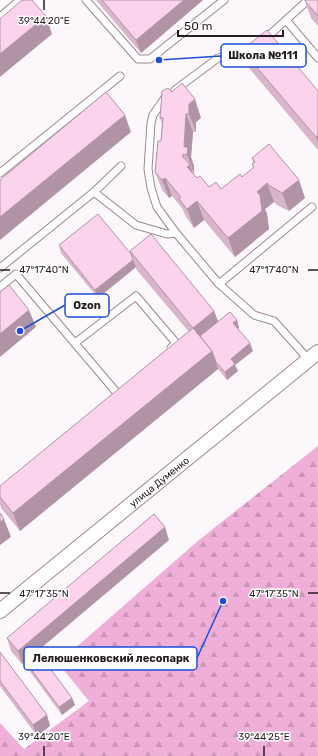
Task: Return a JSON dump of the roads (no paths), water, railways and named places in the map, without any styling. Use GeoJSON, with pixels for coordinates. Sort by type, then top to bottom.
{"type":"FeatureCollection","features":[{"type":"Feature","properties":{"kind":"street","name":"улица Думенко"},"geometry":{"type":"LineString","coordinates":[[0,611],[313,356]]}},
{"type":"Feature","properties":{"kind":"lane"},"geometry":{"type":"LineString","coordinates":[[0,17],[20,0]]}},
{"type":"Feature","properties":{"kind":"lane"},"geometry":{"type":"LineString","coordinates":[[86,0],[138,59],[150,59],[224,0]]}},
{"type":"Feature","properties":{"kind":"lane"},"geometry":{"type":"LineString","coordinates":[[308,0],[256,47],[218,58],[164,98],[153,115],[151,123],[148,169],[151,188],[157,207],[176,233],[219,284],[254,315],[274,321],[313,356]]}},
{"type":"Feature","properties":{"kind":"lane"},"geometry":{"type":"LineString","coordinates":[[286,20],[318,58]]}},
{"type":"Feature","properties":{"kind":"lane"},"geometry":{"type":"LineString","coordinates":[[0,174],[120,76]]}},
{"type":"Feature","properties":{"kind":"lane"},"geometry":{"type":"LineString","coordinates":[[0,268],[94,192],[121,166]]}},
{"type":"Feature","properties":{"kind":"lane"},"geometry":{"type":"LineString","coordinates":[[94,192],[136,225],[167,234],[176,233]]}},
{"type":"Feature","properties":{"kind":"lane"},"geometry":{"type":"LineString","coordinates":[[219,284],[312,207]]}},
{"type":"Feature","properties":{"kind":"lane"},"geometry":{"type":"LineString","coordinates":[[0,287],[16,274],[76,343],[120,390],[111,398]]}},
{"type":"Feature","properties":{"kind":"lane"},"geometry":{"type":"LineString","coordinates":[[76,343],[136,296],[176,343],[164,353]]}},
{"type":"Feature","properties":{"kind":"place","name":"Школа №111"},"geometry":{"type":"Point","coordinates":[159,60]}},
{"type":"Feature","properties":{"kind":"place","name":"Ozon"},"geometry":{"type":"Point","coordinates":[20,331]}},
{"type":"Feature","properties":{"kind":"place","name":"Лелюшенковский лесопарк"},"geometry":{"type":"Point","coordinates":[223,601]}}]}
